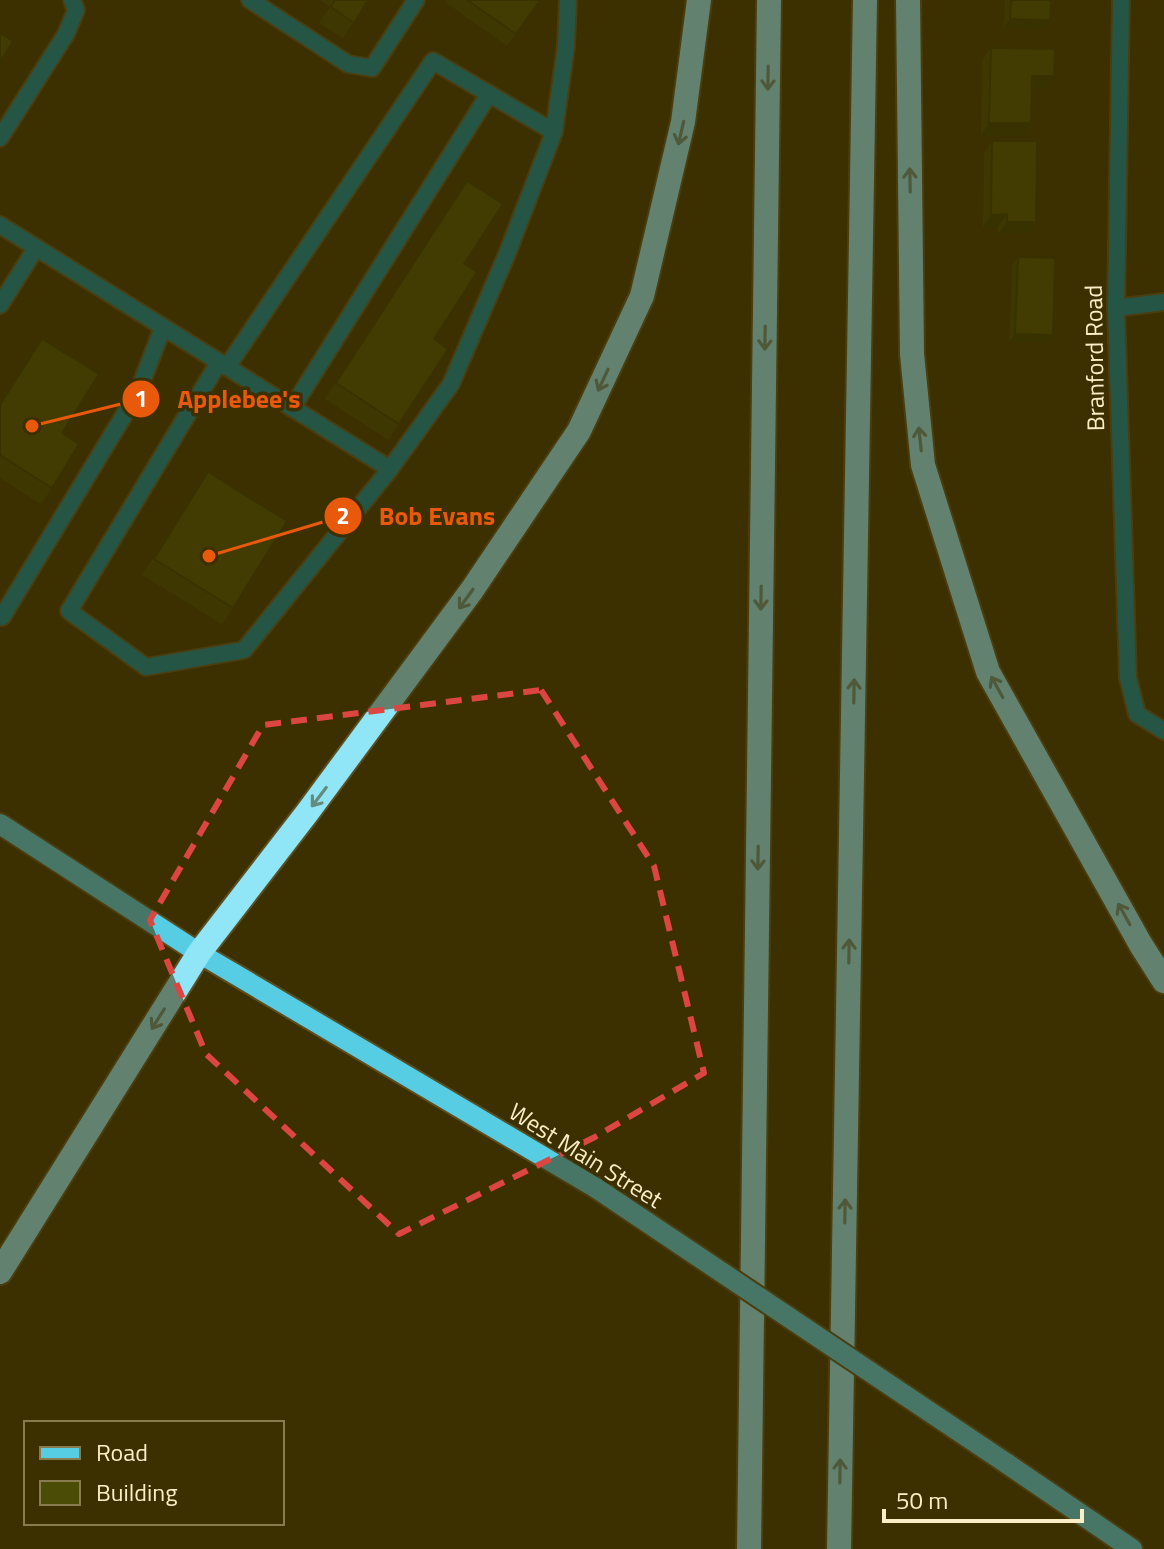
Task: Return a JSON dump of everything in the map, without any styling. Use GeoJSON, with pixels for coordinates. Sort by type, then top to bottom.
{"type":"FeatureCollection","features":[{"type":"Feature","properties":{"kind":"highway"},"geometry":{"type":"LineString","coordinates":[[0,1272],[199,953],[472,590],[579,431],[642,296],[683,122],[699,0]]}},
{"type":"Feature","properties":{"kind":"highway"},"geometry":{"type":"LineString","coordinates":[[749,1549],[769,0]]}},
{"type":"Feature","properties":{"kind":"highway"},"geometry":{"type":"LineString","coordinates":[[839,1549],[865,0]]}},
{"type":"Feature","properties":{"kind":"highway"},"geometry":{"type":"LineString","coordinates":[[908,0],[912,354],[923,465],[988,672],[1164,981]]}},
{"type":"Feature","properties":{"kind":"main road","name":"West Main Street"},"geometry":{"type":"LineString","coordinates":[[0,824],[199,953],[596,1188],[1132,1549]]}},
{"type":"Feature","properties":{"kind":"street"},"geometry":{"type":"LineString","coordinates":[[0,138],[66,34],[76,10],[72,0]]}},
{"type":"Feature","properties":{"kind":"street"},"geometry":{"type":"LineString","coordinates":[[250,0],[348,64],[372,68],[416,0]]}},
{"type":"Feature","properties":{"kind":"street"},"geometry":{"type":"LineString","coordinates":[[554,132],[433,61],[223,365],[69,611],[146,667],[244,650],[390,469],[451,384],[507,254],[554,132],[566,46],[568,0]]}},
{"type":"Feature","properties":{"kind":"street","name":"Branford Road"},"geometry":{"type":"LineString","coordinates":[[1121,0],[1116,308],[1128,678],[1137,714],[1164,731]]}},
{"type":"Feature","properties":{"kind":"street"},"geometry":{"type":"LineString","coordinates":[[292,408],[489,94]]}},
{"type":"Feature","properties":{"kind":"street"},"geometry":{"type":"LineString","coordinates":[[0,225],[390,469]]}},
{"type":"Feature","properties":{"kind":"street"},"geometry":{"type":"LineString","coordinates":[[0,305],[36,248]]}},
{"type":"Feature","properties":{"kind":"street"},"geometry":{"type":"LineString","coordinates":[[1116,308],[1164,302]]}},
{"type":"Feature","properties":{"kind":"street"},"geometry":{"type":"LineString","coordinates":[[0,616],[138,392],[163,327]]}},
{"type":"Feature","properties":{"kind":"highlighted area"},"geometry":{"type":"Polygon","coordinates":[[[541,690],[654,866],[704,1073],[595,1137],[399,1234],[206,1054],[150,920],[263,725],[541,690]]]}},
{"type":"Feature","properties":{"kind":"building"},"geometry":{"type":"Polygon","coordinates":[[[335,0],[368,0],[354,23],[331,7],[335,0]]]}},
{"type":"Feature","properties":{"kind":"building"},"geometry":{"type":"Polygon","coordinates":[[[467,0],[540,0],[516,34],[467,0]]]}},
{"type":"Feature","properties":{"kind":"building"},"geometry":{"type":"Polygon","coordinates":[[[1011,0],[1051,0],[1050,20],[1010,19],[1011,0]]]}},
{"type":"Feature","properties":{"kind":"building"},"geometry":{"type":"Polygon","coordinates":[[[0,33],[13,41],[0,62],[0,33]]]}},
{"type":"Feature","properties":{"kind":"building"},"geometry":{"type":"Polygon","coordinates":[[[991,48],[1055,49],[1054,76],[1032,76],[1031,123],[989,123],[991,48]]]}},
{"type":"Feature","properties":{"kind":"building"},"geometry":{"type":"Polygon","coordinates":[[[992,141],[1037,141],[1036,222],[1007,222],[1007,214],[991,215],[992,141]]]}},
{"type":"Feature","properties":{"kind":"building"},"geometry":{"type":"Polygon","coordinates":[[[467,181],[503,204],[464,264],[477,272],[434,339],[448,349],[399,424],[336,383],[467,181]]]}},
{"type":"Feature","properties":{"kind":"building"},"geometry":{"type":"Polygon","coordinates":[[[1018,257],[1055,258],[1053,335],[1015,334],[1018,257]]]}},
{"type":"Feature","properties":{"kind":"building"},"geometry":{"type":"Polygon","coordinates":[[[42,339],[99,374],[62,433],[79,444],[52,488],[0,455],[0,405],[42,339]]]}},
{"type":"Feature","properties":{"kind":"building"},"geometry":{"type":"Polygon","coordinates":[[[208,472],[287,521],[233,608],[154,559],[208,472]]]}},
{"type":"Feature","properties":{"kind":"place","name":"Applebee's"},"geometry":{"type":"Point","coordinates":[32,426]}},
{"type":"Feature","properties":{"kind":"place","name":"Bob Evans"},"geometry":{"type":"Point","coordinates":[209,556]}}]}
